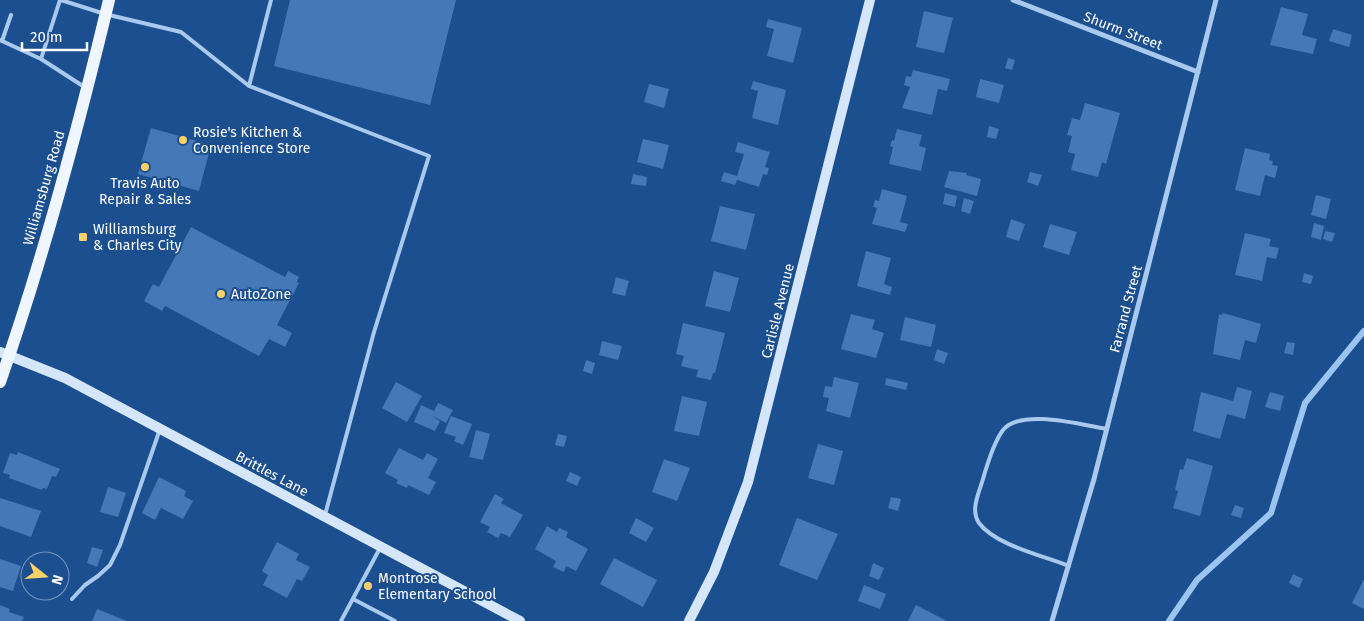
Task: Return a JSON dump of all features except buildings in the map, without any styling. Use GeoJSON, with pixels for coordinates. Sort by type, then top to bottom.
{"type":"FeatureCollection","features":[{"type":"Feature","properties":{"kind":"main road","name":"Williamsburg Road"},"geometry":{"type":"LineString","coordinates":[[0,382],[5,353],[46,239],[109,0]]}},
{"type":"Feature","properties":{"kind":"street","name":"Carlisle Avenue"},"geometry":{"type":"LineString","coordinates":[[688,621],[714,572],[748,482],[870,0]]}},
{"type":"Feature","properties":{"kind":"street","name":"Shurm Street"},"geometry":{"type":"LineString","coordinates":[[1013,0],[1198,72]]}},
{"type":"Feature","properties":{"kind":"street","name":"Farrand Street"},"geometry":{"type":"LineString","coordinates":[[1052,621],[1107,429],[1216,0]]}},
{"type":"Feature","properties":{"kind":"street","name":"Brittles Lane"},"geometry":{"type":"LineString","coordinates":[[5,353],[65,378],[380,548],[520,621]]}},
{"type":"Feature","properties":{"kind":"lane"},"geometry":{"type":"LineString","coordinates":[[41,59],[60,0],[105,14],[181,32],[249,86],[429,156],[374,332],[324,518]]}},
{"type":"Feature","properties":{"kind":"lane"},"geometry":{"type":"LineString","coordinates":[[249,86],[270,0]]}},
{"type":"Feature","properties":{"kind":"lane"},"geometry":{"type":"LineString","coordinates":[[11,15],[1,40],[41,59],[87,89]]}},
{"type":"Feature","properties":{"kind":"lane"},"geometry":{"type":"LineString","coordinates":[[1068,566],[994,537],[980,524],[975,513],[977,499],[1004,429],[1020,419],[1045,419],[1107,429]]}},
{"type":"Feature","properties":{"kind":"lane"},"geometry":{"type":"LineString","coordinates":[[72,599],[85,585],[110,565],[160,430]]}},
{"type":"Feature","properties":{"kind":"lane"},"geometry":{"type":"LineString","coordinates":[[341,621],[380,548]]}},
{"type":"Feature","properties":{"kind":"lane"},"geometry":{"type":"LineString","coordinates":[[353,598],[395,621]]}},
{"type":"Feature","properties":{"kind":"waterway"},"geometry":{"type":"LineString","coordinates":[[1169,621],[1197,580],[1271,513],[1305,403],[1364,331]]}},
{"type":"Feature","properties":{"kind":"place","name":"Rosie's Kitchen & Convenience Store"},"geometry":{"type":"Point","coordinates":[183,140]}},
{"type":"Feature","properties":{"kind":"place","name":"Travis Auto Repair & Sales"},"geometry":{"type":"Point","coordinates":[145,167]}},
{"type":"Feature","properties":{"kind":"place","name":"Williamsburg & Charles City"},"geometry":{"type":"Point","coordinates":[83,237]}},
{"type":"Feature","properties":{"kind":"place","name":"AutoZone"},"geometry":{"type":"Point","coordinates":[221,294]}},
{"type":"Feature","properties":{"kind":"place","name":"Montrose Elementary School"},"geometry":{"type":"Point","coordinates":[368,586]}}]}
